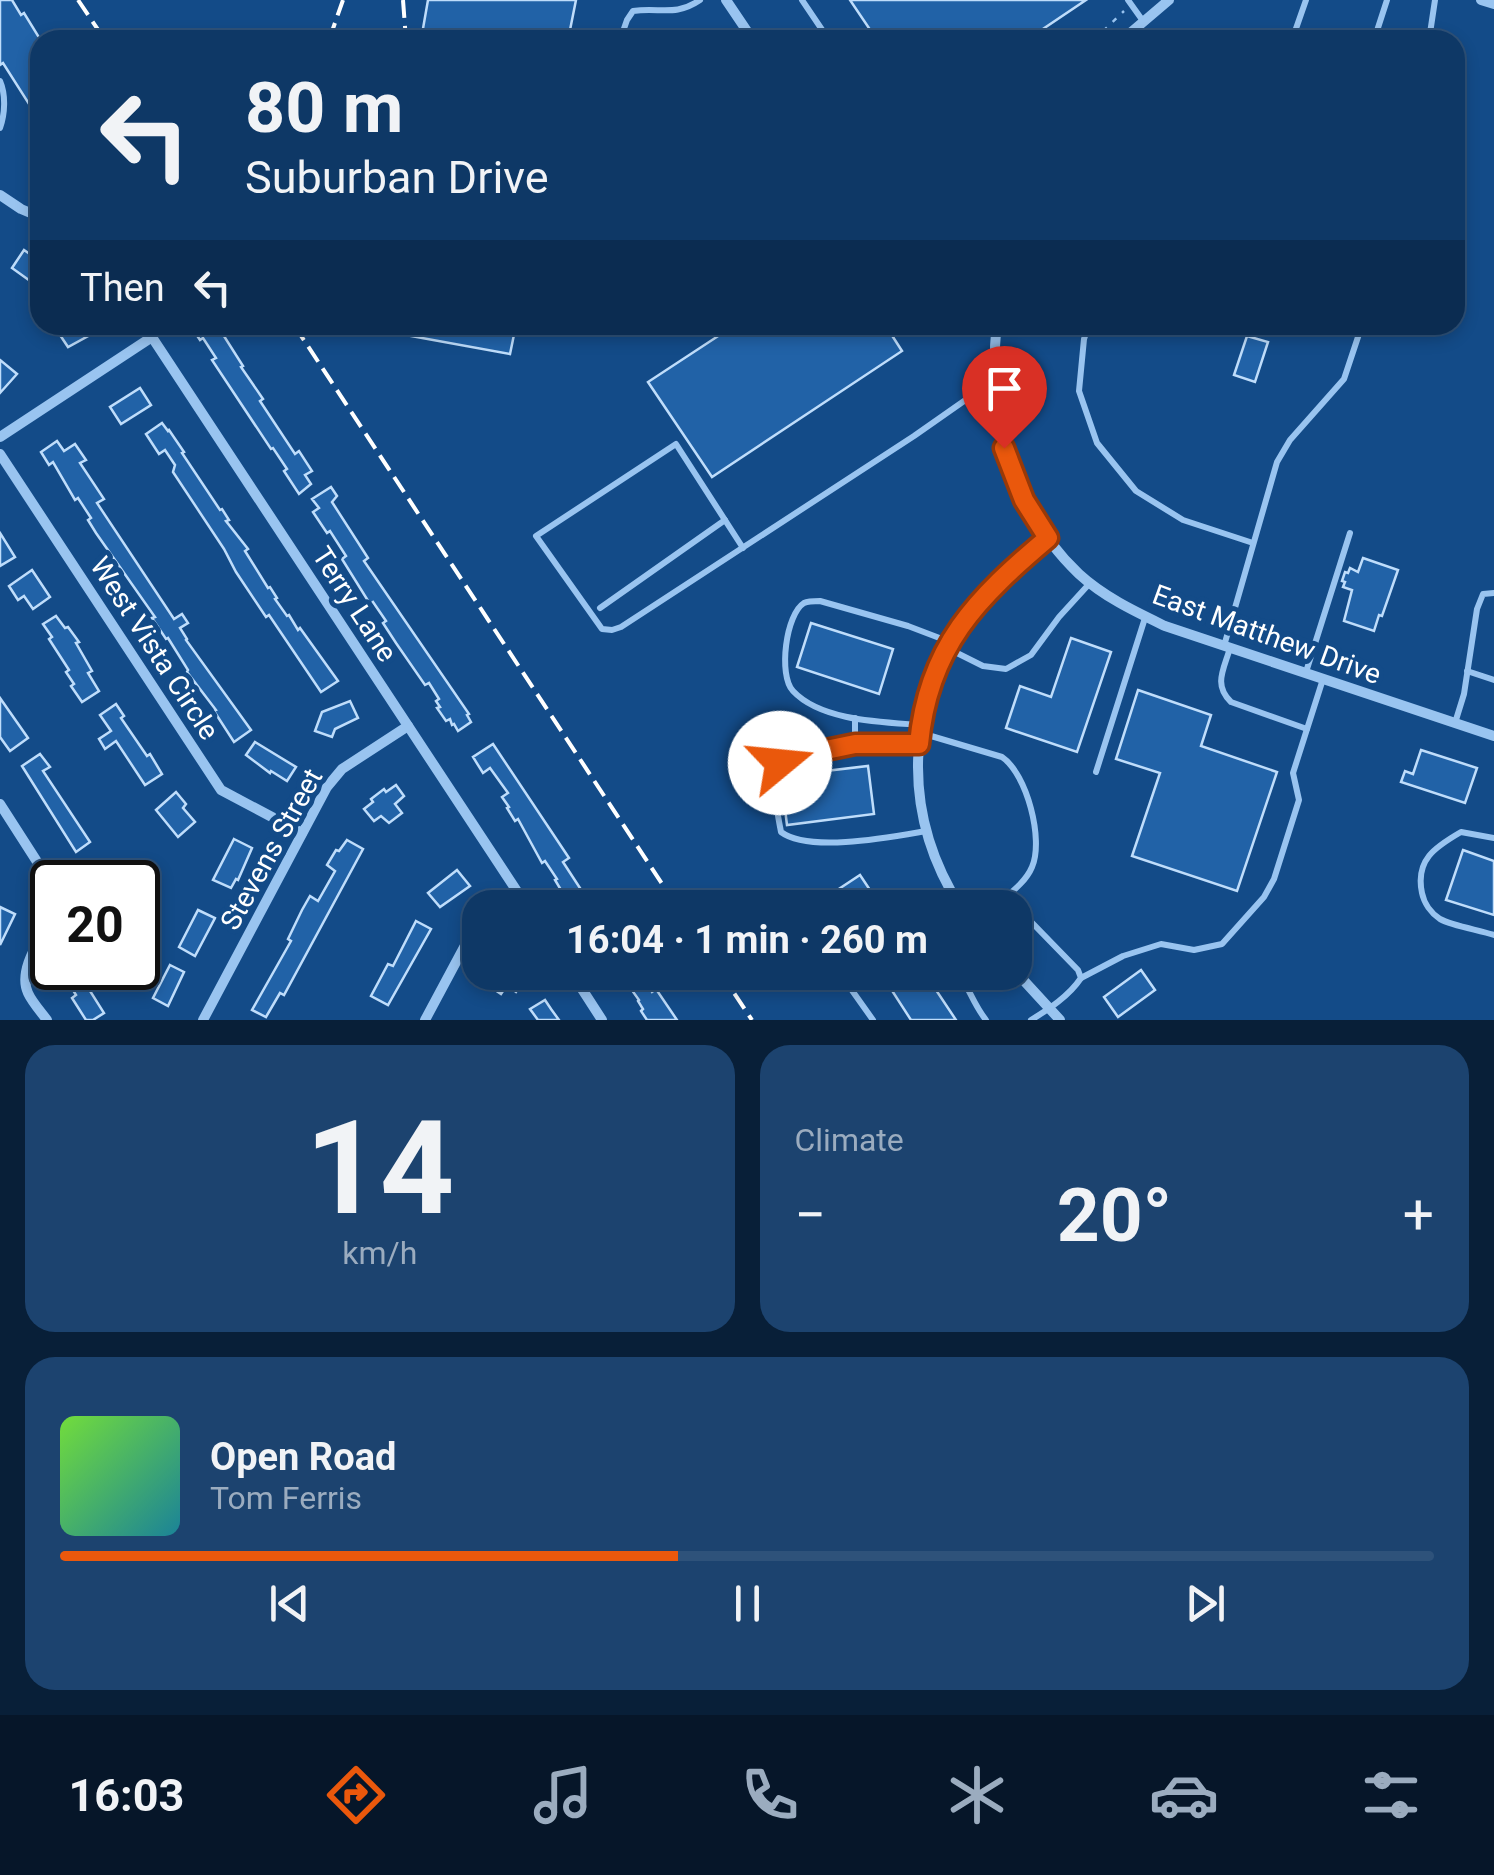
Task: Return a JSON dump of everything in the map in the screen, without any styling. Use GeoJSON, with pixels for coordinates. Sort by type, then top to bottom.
{"type":"FeatureCollection","features":[{"type":"Feature","properties":{"kind":"street"},"geometry":{"type":"LineString","coordinates":[[726,0],[746,30]]}},
{"type":"Feature","properties":{"kind":"street"},"geometry":{"type":"LineString","coordinates":[[1132,30],[1169,0]]}},
{"type":"Feature","properties":{"kind":"street"},"geometry":{"type":"LineString","coordinates":[[1481,0],[1494,4]]}},
{"type":"Feature","properties":{"kind":"street"},"geometry":{"type":"LineString","coordinates":[[0,196],[30,212]]}},
{"type":"Feature","properties":{"kind":"street","name":"East Matthew Drive"},"geometry":{"type":"LineString","coordinates":[[995,335],[994,392],[1004,448],[1024,500],[1048,538],[1080,574],[1115,600],[1166,626],[1494,736]]}},
{"type":"Feature","properties":{"kind":"street"},"geometry":{"type":"LineString","coordinates":[[0,437],[152,337]]}},
{"type":"Feature","properties":{"kind":"street","name":"Terry Lane"},"geometry":{"type":"LineString","coordinates":[[152,337],[517,890]]}},
{"type":"Feature","properties":{"kind":"street","name":"West Vista Circle"},"geometry":{"type":"LineString","coordinates":[[0,454],[221,790],[302,833]]}},
{"type":"Feature","properties":{"kind":"street"},"geometry":{"type":"LineString","coordinates":[[950,890],[926,831],[917,775],[920,734],[939,662],[971,610],[1048,538]]}},
{"type":"Feature","properties":{"kind":"street","name":"Stevens Street"},"geometry":{"type":"LineString","coordinates":[[202,1020],[327,787],[342,770],[408,726]]}},
{"type":"Feature","properties":{"kind":"street"},"geometry":{"type":"LineString","coordinates":[[0,804],[36,860]]}},
{"type":"Feature","properties":{"kind":"street"},"geometry":{"type":"LineString","coordinates":[[424,1020],[462,951]]}},
{"type":"Feature","properties":{"kind":"street"},"geometry":{"type":"LineString","coordinates":[[30,959],[25,974],[26,991],[47,1020]]}},
{"type":"Feature","properties":{"kind":"street"},"geometry":{"type":"LineString","coordinates":[[1032,989],[1060,1020]]}},
{"type":"Feature","properties":{"kind":"street"},"geometry":{"type":"LineString","coordinates":[[583,990],[602,1020]]}},
{"type":"Feature","properties":{"kind":"lane"},"geometry":{"type":"LineString","coordinates":[[624,30],[632,11],[676,12],[700,0]]}},
{"type":"Feature","properties":{"kind":"lane"},"geometry":{"type":"LineString","coordinates":[[802,0],[822,30]]}},
{"type":"Feature","properties":{"kind":"lane"},"geometry":{"type":"LineString","coordinates":[[1296,30],[1306,0]]}},
{"type":"Feature","properties":{"kind":"lane"},"geometry":{"type":"LineString","coordinates":[[1378,30],[1388,0]]}},
{"type":"Feature","properties":{"kind":"lane"},"geometry":{"type":"LineString","coordinates":[[1430,30],[1435,0]]}},
{"type":"Feature","properties":{"kind":"lane"},"geometry":{"type":"LineString","coordinates":[[1130,2],[1143,20]]}},
{"type":"Feature","properties":{"kind":"lane"},"geometry":{"type":"LineString","coordinates":[[0,81],[4,90],[0,128]]}},
{"type":"Feature","properties":{"kind":"lane"},"geometry":{"type":"LineString","coordinates":[[1085,335],[1079,391],[1097,443],[1136,491],[1182,520],[1253,543]]}},
{"type":"Feature","properties":{"kind":"lane"},"geometry":{"type":"LineString","coordinates":[[1307,729],[1231,702],[1220,686],[1253,543],[1277,462],[1290,440],[1344,379],[1359,335]]}},
{"type":"Feature","properties":{"kind":"lane"},"geometry":{"type":"LineString","coordinates":[[743,548],[676,444],[536,536],[602,630],[621,627],[743,548],[994,380]]}},
{"type":"Feature","properties":{"kind":"lane"},"geometry":{"type":"LineString","coordinates":[[600,608],[725,520]]}},
{"type":"Feature","properties":{"kind":"lane"},"geometry":{"type":"LineString","coordinates":[[1306,673],[1350,533]]}},
{"type":"Feature","properties":{"kind":"lane"},"geometry":{"type":"LineString","coordinates":[[1013,890],[1032,868],[1038,832],[1011,764],[1002,757],[840,715],[809,703],[791,690],[785,678],[784,654],[790,629],[800,606],[807,601],[838,604],[949,645],[983,666],[1006,670],[1032,655],[1091,582]]}},
{"type":"Feature","properties":{"kind":"lane"},"geometry":{"type":"LineString","coordinates":[[1455,723],[1464,694],[1476,608],[1483,594],[1494,593]]}},
{"type":"Feature","properties":{"kind":"lane"},"geometry":{"type":"LineString","coordinates":[[1096,772],[1146,616]]}},
{"type":"Feature","properties":{"kind":"lane"},"geometry":{"type":"LineString","coordinates":[[1468,672],[1494,680]]}},
{"type":"Feature","properties":{"kind":"lane"},"geometry":{"type":"LineString","coordinates":[[1031,1020],[1050,1008],[1081,978],[1123,956],[1162,944],[1194,950],[1222,944],[1264,897],[1274,879],[1300,800],[1293,773],[1323,679]]}},
{"type":"Feature","properties":{"kind":"lane"},"geometry":{"type":"LineString","coordinates":[[855,718],[855,744]]}},
{"type":"Feature","properties":{"kind":"lane"},"geometry":{"type":"LineString","coordinates":[[920,734],[787,758],[776,774],[775,801],[780,832],[790,839],[881,839],[926,831]]}},
{"type":"Feature","properties":{"kind":"lane"},"geometry":{"type":"LineString","coordinates":[[1494,838],[1461,832],[1436,846],[1421,869],[1420,885],[1424,904],[1440,919],[1494,935]]}},
{"type":"Feature","properties":{"kind":"lane"},"geometry":{"type":"LineString","coordinates":[[1032,923],[1078,970],[1081,978]]}},
{"type":"Feature","properties":{"kind":"lane"},"geometry":{"type":"LineString","coordinates":[[852,990],[873,1020]]}},
{"type":"Feature","properties":{"kind":"lane"},"geometry":{"type":"LineString","coordinates":[[968,990],[986,1020]]}},
{"type":"Feature","properties":{"kind":"path"},"geometry":{"type":"LineString","coordinates":[[1103,30],[1130,2]]}},
{"type":"Feature","properties":{"kind":"building"},"geometry":{"type":"Polygon","coordinates":[[[0,0],[12,0],[34,30],[30,30],[29,104],[3,63],[0,65],[0,0]]]}},
{"type":"Feature","properties":{"kind":"building"},"geometry":{"type":"Polygon","coordinates":[[[428,0],[576,0],[570,30],[423,30],[428,0]]]}},
{"type":"Feature","properties":{"kind":"building"},"geometry":{"type":"Polygon","coordinates":[[[850,0],[1086,0],[1041,30],[870,30],[850,0]]]}},
{"type":"Feature","properties":{"kind":"building"},"geometry":{"type":"Polygon","coordinates":[[[24,250],[30,254],[30,281],[12,268],[24,250]]]}},
{"type":"Feature","properties":{"kind":"building"},"geometry":{"type":"Polygon","coordinates":[[[60,335],[90,335],[68,347],[60,335]]]}},
{"type":"Feature","properties":{"kind":"building"},"geometry":{"type":"Polygon","coordinates":[[[197,335],[223,335],[263,399],[260,401],[295,454],[299,451],[312,471],[305,475],[311,484],[299,494],[284,471],[287,469],[212,360],[216,358],[203,338],[200,340],[197,335]]]}},
{"type":"Feature","properties":{"kind":"building"},"geometry":{"type":"Polygon","coordinates":[[[406,335],[514,335],[510,354],[406,335]]]}},
{"type":"Feature","properties":{"kind":"building"},"geometry":{"type":"Polygon","coordinates":[[[720,335],[896,335],[893,337],[902,351],[712,477],[648,382],[720,335]]]}},
{"type":"Feature","properties":{"kind":"building"},"geometry":{"type":"Polygon","coordinates":[[[1247,336],[1268,342],[1255,382],[1234,375],[1247,336]]]}},
{"type":"Feature","properties":{"kind":"building"},"geometry":{"type":"Polygon","coordinates":[[[0,360],[17,374],[0,393],[0,360]]]}},
{"type":"Feature","properties":{"kind":"building"},"geometry":{"type":"Polygon","coordinates":[[[140,388],[151,405],[121,424],[110,407],[140,388]]]}},
{"type":"Feature","properties":{"kind":"building"},"geometry":{"type":"Polygon","coordinates":[[[162,423],[248,549],[245,551],[275,599],[338,681],[321,692],[236,572],[173,472],[175,465],[165,450],[159,454],[146,434],[162,423]]]}},
{"type":"Feature","properties":{"kind":"building"},"geometry":{"type":"Polygon","coordinates":[[[57,441],[64,451],[75,444],[86,460],[80,463],[104,499],[97,503],[174,619],[182,614],[188,623],[180,628],[186,640],[251,730],[234,742],[96,533],[78,498],[75,500],[53,462],[49,465],[41,452],[57,441]]]}},
{"type":"Feature","properties":{"kind":"building"},"geometry":{"type":"Polygon","coordinates":[[[331,487],[337,496],[332,502],[368,558],[364,561],[469,714],[471,722],[458,731],[437,708],[439,699],[429,683],[425,685],[396,643],[383,623],[386,621],[373,602],[370,604],[342,559],[346,556],[313,512],[319,508],[312,499],[331,487]]]}},
{"type":"Feature","properties":{"kind":"building"},"geometry":{"type":"Polygon","coordinates":[[[0,533],[15,557],[0,566],[0,533]]]}},
{"type":"Feature","properties":{"kind":"building"},"geometry":{"type":"Polygon","coordinates":[[[1363,558],[1398,570],[1374,631],[1344,621],[1352,590],[1343,587],[1342,581],[1350,568],[1358,572],[1363,558]]]}},
{"type":"Feature","properties":{"kind":"building"},"geometry":{"type":"Polygon","coordinates":[[[32,570],[50,597],[33,609],[24,596],[18,600],[9,586],[32,570]]]}},
{"type":"Feature","properties":{"kind":"building"},"geometry":{"type":"Polygon","coordinates":[[[56,616],[79,642],[76,643],[92,671],[88,673],[99,691],[82,702],[43,624],[56,616]]]}},
{"type":"Feature","properties":{"kind":"building"},"geometry":{"type":"Polygon","coordinates":[[[811,623],[893,649],[879,694],[797,667],[811,623]]]}},
{"type":"Feature","properties":{"kind":"building"},"geometry":{"type":"Polygon","coordinates":[[[1071,638],[1111,652],[1077,752],[1006,728],[1020,686],[1051,697],[1071,638]]]}},
{"type":"Feature","properties":{"kind":"building"},"geometry":{"type":"Polygon","coordinates":[[[1138,690],[1211,715],[1201,746],[1277,772],[1237,891],[1132,856],[1160,773],[1116,759],[1138,690]]]}},
{"type":"Feature","properties":{"kind":"building"},"geometry":{"type":"Polygon","coordinates":[[[0,698],[28,738],[10,751],[0,737],[0,698]]]}},
{"type":"Feature","properties":{"kind":"building"},"geometry":{"type":"Polygon","coordinates":[[[350,701],[358,718],[335,729],[332,737],[315,731],[322,712],[350,701]]]}},
{"type":"Feature","properties":{"kind":"building"},"geometry":{"type":"Polygon","coordinates":[[[116,704],[124,716],[121,718],[162,774],[145,785],[116,741],[105,749],[99,739],[111,731],[100,715],[116,704]]]}},
{"type":"Feature","properties":{"kind":"building"},"geometry":{"type":"Polygon","coordinates":[[[255,742],[296,767],[287,781],[246,755],[255,742]]]}},
{"type":"Feature","properties":{"kind":"building"},"geometry":{"type":"Polygon","coordinates":[[[493,744],[569,858],[563,862],[581,890],[561,890],[518,819],[515,821],[507,808],[502,797],[508,793],[490,768],[483,773],[473,757],[493,744]]]}},
{"type":"Feature","properties":{"kind":"building"},"geometry":{"type":"Polygon","coordinates":[[[1421,750],[1477,768],[1465,803],[1401,782],[1405,771],[1413,774],[1421,750]]]}},
{"type":"Feature","properties":{"kind":"building"},"geometry":{"type":"Polygon","coordinates":[[[40,754],[50,767],[43,771],[90,842],[76,852],[22,766],[40,754]]]}},
{"type":"Feature","properties":{"kind":"building"},"geometry":{"type":"Polygon","coordinates":[[[868,766],[874,814],[787,825],[784,776],[868,766]]]}},
{"type":"Feature","properties":{"kind":"building"},"geometry":{"type":"Polygon","coordinates":[[[396,785],[404,796],[395,804],[402,813],[389,823],[381,816],[374,821],[364,809],[384,789],[386,792],[396,785]]]}},
{"type":"Feature","properties":{"kind":"building"},"geometry":{"type":"Polygon","coordinates":[[[176,792],[195,822],[178,837],[156,810],[176,792]]]}},
{"type":"Feature","properties":{"kind":"building"},"geometry":{"type":"Polygon","coordinates":[[[234,839],[252,848],[231,888],[213,880],[234,839]]]}},
{"type":"Feature","properties":{"kind":"building"},"geometry":{"type":"Polygon","coordinates":[[[347,840],[363,849],[284,995],[280,993],[266,1017],[252,1010],[291,941],[288,939],[310,896],[318,901],[335,871],[327,865],[347,840]]]}},
{"type":"Feature","properties":{"kind":"building"},"geometry":{"type":"Polygon","coordinates":[[[1463,850],[1494,861],[1494,915],[1446,900],[1463,850]]]}},
{"type":"Feature","properties":{"kind":"building"},"geometry":{"type":"Polygon","coordinates":[[[457,870],[470,886],[440,907],[428,893],[457,870]]]}},
{"type":"Feature","properties":{"kind":"building"},"geometry":{"type":"Polygon","coordinates":[[[860,875],[870,890],[837,890],[860,875]]]}},
{"type":"Feature","properties":{"kind":"building"},"geometry":{"type":"Polygon","coordinates":[[[0,907],[15,914],[0,945],[0,907]]]}},
{"type":"Feature","properties":{"kind":"building"},"geometry":{"type":"Polygon","coordinates":[[[198,910],[215,918],[195,956],[179,947],[198,910]]]}},
{"type":"Feature","properties":{"kind":"building"},"geometry":{"type":"Polygon","coordinates":[[[416,921],[431,929],[388,1005],[371,996],[388,964],[393,966],[416,921]]]}},
{"type":"Feature","properties":{"kind":"building"},"geometry":{"type":"Polygon","coordinates":[[[170,965],[184,972],[168,1006],[153,998],[170,965]]]}},
{"type":"Feature","properties":{"kind":"building"},"geometry":{"type":"Polygon","coordinates":[[[1141,970],[1155,990],[1118,1017],[1104,997],[1141,970]]]}},
{"type":"Feature","properties":{"kind":"building"},"geometry":{"type":"Polygon","coordinates":[[[73,990],[89,990],[104,1013],[86,1020],[72,998],[76,995],[73,990]]]}},
{"type":"Feature","properties":{"kind":"building"},"geometry":{"type":"Polygon","coordinates":[[[632,990],[657,990],[677,1020],[647,1020],[632,990]]]}},
{"type":"Feature","properties":{"kind":"building"},"geometry":{"type":"Polygon","coordinates":[[[892,990],[936,990],[956,1020],[911,1020],[892,990]]]}},
{"type":"Feature","properties":{"kind":"building"},"geometry":{"type":"Polygon","coordinates":[[[545,1000],[559,1020],[538,1020],[530,1009],[545,1000]]]}},
{"type":"Feature","properties":{"kind":"railway"},"geometry":{"type":"LineString","coordinates":[[78,0],[98,30]]}},
{"type":"Feature","properties":{"kind":"railway"},"geometry":{"type":"LineString","coordinates":[[332,30],[343,0]]}},
{"type":"Feature","properties":{"kind":"railway"},"geometry":{"type":"LineString","coordinates":[[403,0],[405,30]]}},
{"type":"Feature","properties":{"kind":"railway"},"geometry":{"type":"LineString","coordinates":[[301,335],[666,890]]}},
{"type":"Feature","properties":{"kind":"railway"},"geometry":{"type":"LineString","coordinates":[[732,990],[752,1020]]}},
{"type":"Feature","properties":{"kind":"route"},"geometry":{"type":"LineString","coordinates":[[780,763],[787,758],[855,744],[919,744],[921,718],[939,662],[971,610],[1048,538],[1024,500],[1004,448]]}}]}
